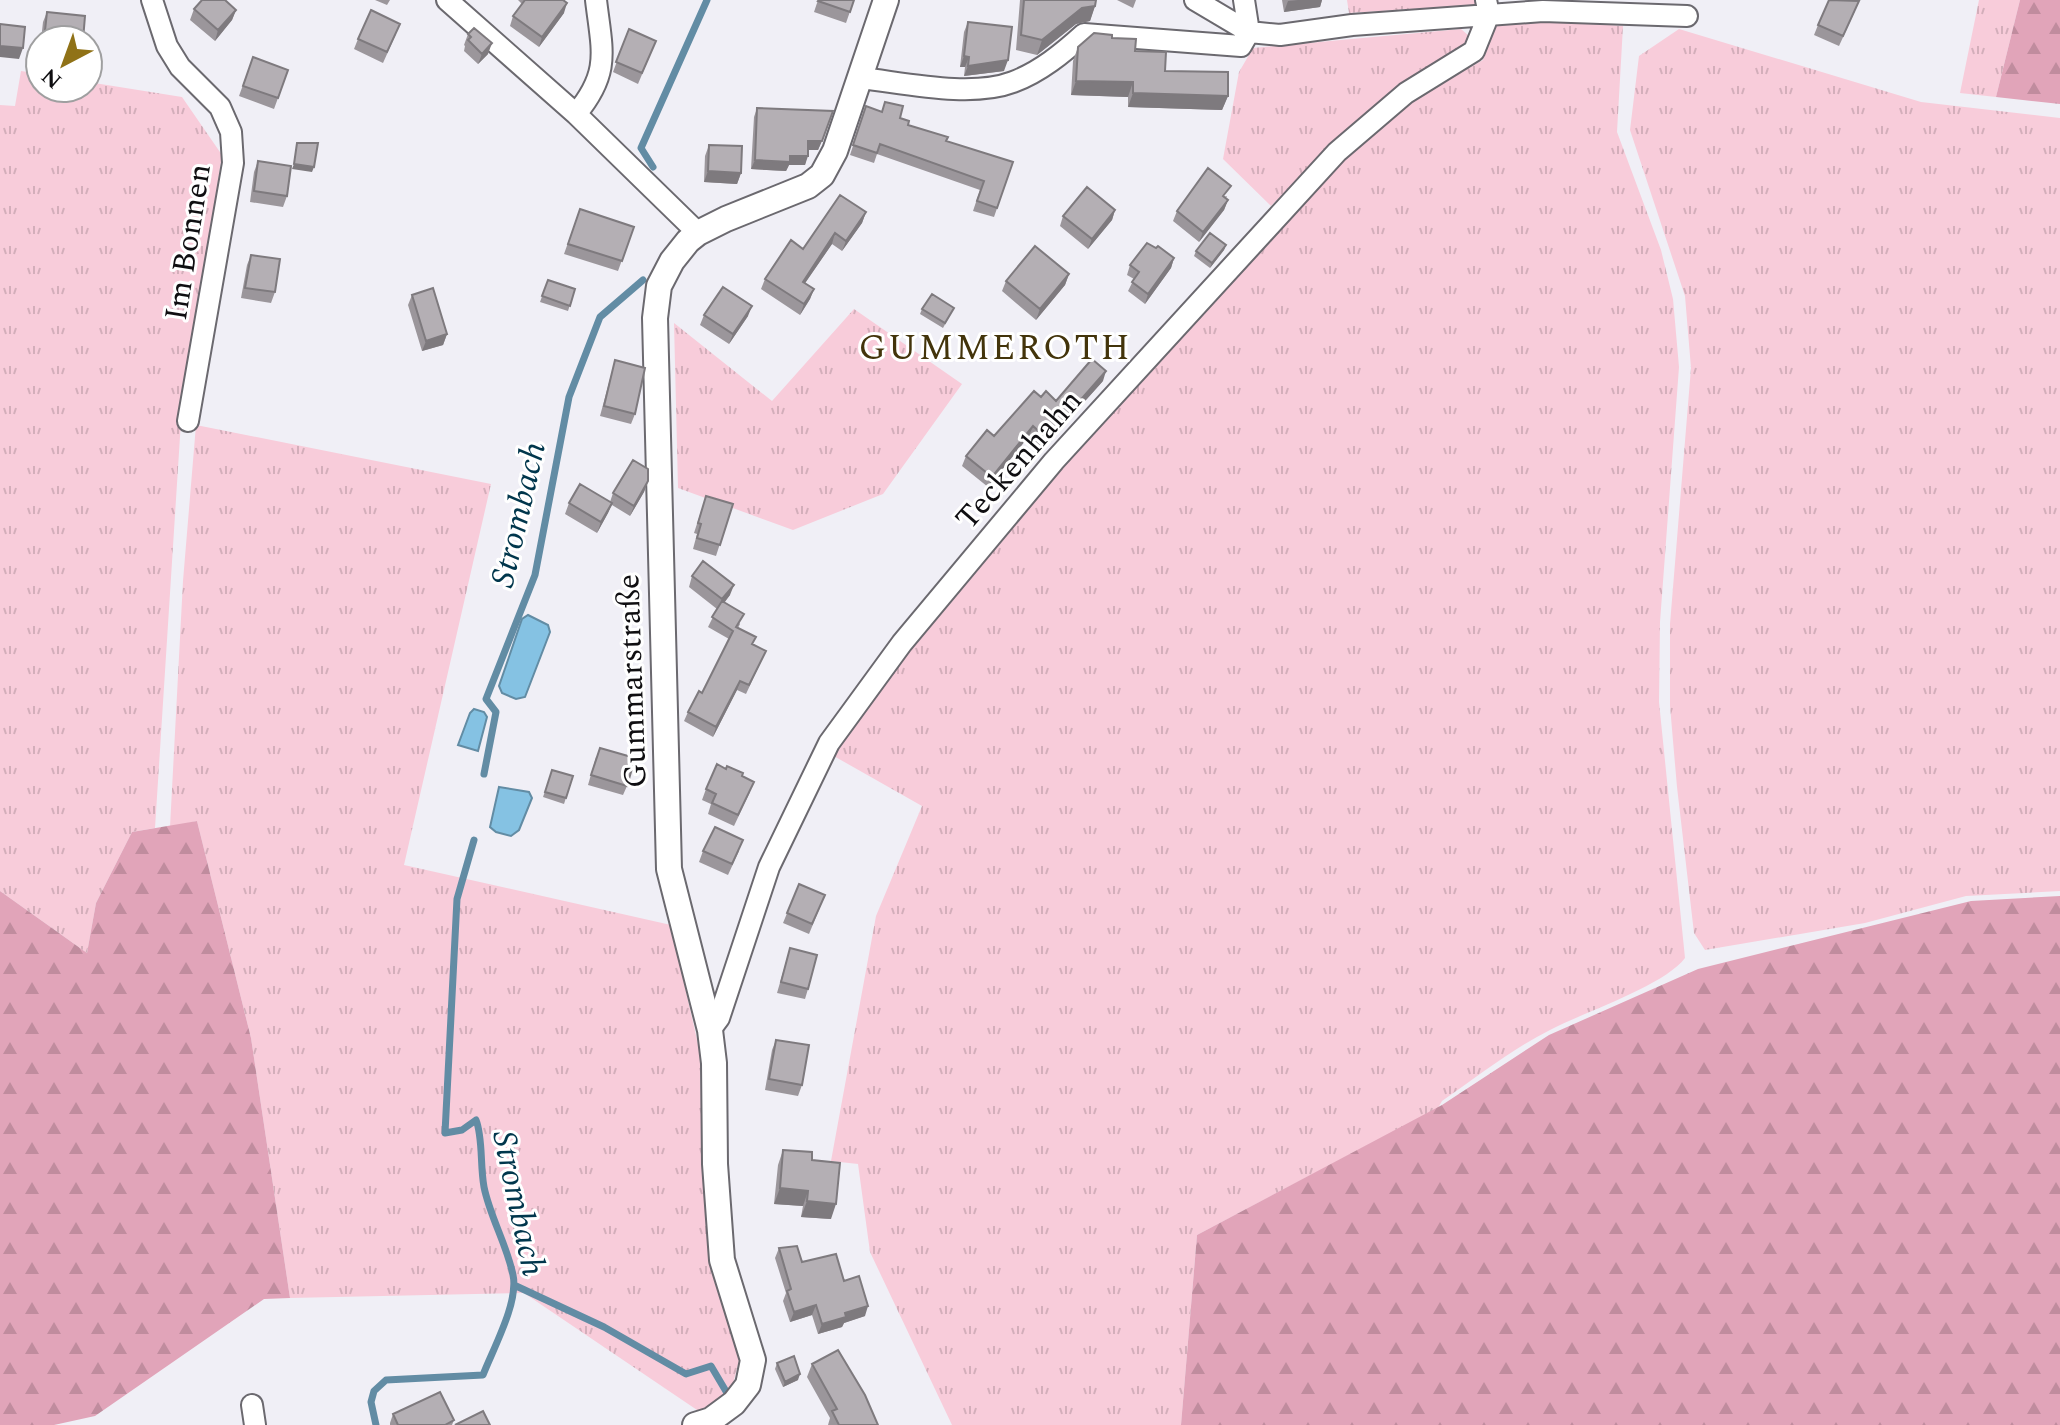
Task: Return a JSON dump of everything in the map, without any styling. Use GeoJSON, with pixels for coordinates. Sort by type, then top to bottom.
{"type":"FeatureCollection","features":[{"type":"Feature","properties":{"kind":"street","name":"Im Bonnen"},"geometry":{"type":"LineString","coordinates":[[152,0],[167,46],[180,67],[220,107],[231,132],[233,163],[188,421]]}},
{"type":"Feature","properties":{"kind":"street"},"geometry":{"type":"LineString","coordinates":[[447,0],[576,114],[698,233]]}},
{"type":"Feature","properties":{"kind":"street"},"geometry":{"type":"LineString","coordinates":[[576,114],[601,75],[603,54],[596,0]]}},
{"type":"Feature","properties":{"kind":"street","name":"Gummarstraße"},"geometry":{"type":"LineString","coordinates":[[695,1425],[711,1420],[734,1403],[748,1385],[753,1360],[722,1260],[710,1030],[669,869],[655,334],[659,286],[672,261],[698,233],[808,186],[822,175],[835,151],[886,0]]}},
{"type":"Feature","properties":{"kind":"street"},"geometry":{"type":"LineString","coordinates":[[1195,0],[1249,32],[1280,35],[1488,7],[1687,16]]}},
{"type":"Feature","properties":{"kind":"street"},"geometry":{"type":"LineString","coordinates":[[861,78],[987,89],[1014,82],[1058,58],[1084,34],[1241,46],[1249,32],[1244,0]]}},
{"type":"Feature","properties":{"kind":"street","name":"Teckenhahn"},"geometry":{"type":"LineString","coordinates":[[710,1030],[719,1018],[769,867],[829,743],[902,643],[1054,461],[1337,152],[1406,93],[1474,51],[1488,7]]}},
{"type":"Feature","properties":{"kind":"green space"},"geometry":{"type":"Polygon","coordinates":[[[1347,0],[1476,0],[1477,5],[1349,13],[1347,0]]]}},
{"type":"Feature","properties":{"kind":"green space"},"geometry":{"type":"Polygon","coordinates":[[[1979,0],[2020,0],[1996,97],[1960,93],[1979,0]]]}},
{"type":"Feature","properties":{"kind":"green space"},"geometry":{"type":"Polygon","coordinates":[[[2020,0],[2060,0],[2060,104],[1996,97],[2020,0]]]}},
{"type":"Feature","properties":{"kind":"green space"},"geometry":{"type":"Polygon","coordinates":[[[1543,20],[1623,26],[1617,132],[1661,250],[1673,299],[1679,367],[1660,622],[1659,702],[1685,958],[1660,979],[1522,1046],[1442,1101],[1438,1108],[1197,1235],[1181,1425],[952,1425],[870,1252],[858,1164],[831,1161],[876,916],[922,806],[832,755],[907,647],[1059,470],[1341,157],[1412,100],[1483,60],[1497,22],[1543,20]]]}},
{"type":"Feature","properties":{"kind":"green space"},"geometry":{"type":"Polygon","coordinates":[[[1461,29],[1469,36],[1467,45],[1396,88],[1331,145],[1271,206],[1223,159],[1239,72],[1253,48],[1461,29]]]}},
{"type":"Feature","properties":{"kind":"green space"},"geometry":{"type":"Polygon","coordinates":[[[1679,29],[1921,102],[2060,118],[2060,891],[1966,896],[1865,923],[1705,950],[1694,933],[1670,706],[1670,624],[1691,368],[1685,296],[1630,130],[1639,56],[1679,29]]]}},
{"type":"Feature","properties":{"kind":"green space"},"geometry":{"type":"Polygon","coordinates":[[[21,71],[24,71],[24,104],[104,104],[104,85],[182,97],[222,155],[181,421],[155,828],[132,832],[96,903],[87,953],[0,891],[0,105],[15,106],[21,71]]]}},
{"type":"Feature","properties":{"kind":"green space"},"geometry":{"type":"Polygon","coordinates":[[[854,309],[962,384],[883,494],[793,530],[678,488],[674,323],[772,401],[854,309]]]}},
{"type":"Feature","properties":{"kind":"green space"},"geometry":{"type":"Polygon","coordinates":[[[196,425],[491,484],[404,865],[671,925],[700,1053],[702,1156],[711,1271],[740,1357],[731,1391],[700,1412],[524,1293],[290,1298],[251,1038],[197,821],[170,827],[183,581],[196,425]]]}},
{"type":"Feature","properties":{"kind":"green space"},"geometry":{"type":"Polygon","coordinates":[[[197,821],[251,1038],[290,1298],[264,1299],[95,1416],[54,1425],[0,1425],[0,891],[87,953],[96,903],[132,832],[197,821]]]}},
{"type":"Feature","properties":{"kind":"green space"},"geometry":{"type":"Polygon","coordinates":[[[2060,896],[2060,1425],[1181,1425],[1197,1235],[1442,1105],[1549,1035],[1698,969],[1971,901],[2060,896]]]}},
{"type":"Feature","properties":{"kind":"water"},"geometry":{"type":"Polygon","coordinates":[[[528,615],[548,625],[550,632],[525,697],[516,699],[502,693],[499,686],[522,619],[528,615]]]}},
{"type":"Feature","properties":{"kind":"water"},"geometry":{"type":"Polygon","coordinates":[[[474,709],[484,712],[487,717],[478,751],[458,745],[474,709]]]}},
{"type":"Feature","properties":{"kind":"water"},"geometry":{"type":"Polygon","coordinates":[[[499,787],[529,792],[532,798],[519,830],[511,836],[490,827],[499,787]]]}},
{"type":"Feature","properties":{"kind":"building"},"geometry":{"type":"Polygon","coordinates":[[[202,0],[225,0],[236,10],[218,30],[194,9],[202,0]]]}},
{"type":"Feature","properties":{"kind":"building"},"geometry":{"type":"Polygon","coordinates":[[[525,0],[563,0],[567,3],[542,37],[513,16],[525,0]]]}},
{"type":"Feature","properties":{"kind":"building"},"geometry":{"type":"Polygon","coordinates":[[[819,0],[854,0],[850,12],[819,0]]]}},
{"type":"Feature","properties":{"kind":"building"},"geometry":{"type":"Polygon","coordinates":[[[1024,0],[1096,0],[1095,6],[1082,8],[1042,40],[1021,35],[1024,0]]]}},
{"type":"Feature","properties":{"kind":"building"},"geometry":{"type":"Polygon","coordinates":[[[1829,0],[1859,1],[1843,36],[1818,25],[1829,0]]]}},
{"type":"Feature","properties":{"kind":"building"},"geometry":{"type":"Polygon","coordinates":[[[371,10],[400,24],[387,52],[358,39],[371,10]]]}},
{"type":"Feature","properties":{"kind":"building"},"geometry":{"type":"Polygon","coordinates":[[[47,12],[85,16],[84,24],[46,24],[47,12]]]}},
{"type":"Feature","properties":{"kind":"building"},"geometry":{"type":"Polygon","coordinates":[[[968,22],[1012,27],[1008,60],[968,66],[969,57],[964,56],[968,22]]]}},
{"type":"Feature","properties":{"kind":"building"},"geometry":{"type":"Polygon","coordinates":[[[0,24],[24,27],[23,48],[0,46],[0,24]]]}},
{"type":"Feature","properties":{"kind":"building"},"geometry":{"type":"Polygon","coordinates":[[[474,28],[492,43],[482,54],[468,40],[471,37],[468,34],[474,28]]]}},
{"type":"Feature","properties":{"kind":"building"},"geometry":{"type":"Polygon","coordinates":[[[629,29],[656,41],[642,73],[616,62],[629,29]]]}},
{"type":"Feature","properties":{"kind":"building"},"geometry":{"type":"Polygon","coordinates":[[[1094,33],[1112,35],[1112,38],[1136,39],[1135,51],[1166,52],[1165,71],[1228,72],[1228,96],[1133,93],[1133,82],[1076,81],[1078,47],[1094,33]]]}},
{"type":"Feature","properties":{"kind":"building"},"geometry":{"type":"Polygon","coordinates":[[[253,57],[288,70],[278,98],[243,86],[253,57]]]}},
{"type":"Feature","properties":{"kind":"building"},"geometry":{"type":"Polygon","coordinates":[[[885,102],[903,106],[900,118],[909,121],[908,125],[948,137],[946,141],[1013,162],[997,208],[977,201],[984,181],[880,144],[877,153],[853,145],[866,106],[882,112],[885,102]]]}},
{"type":"Feature","properties":{"kind":"building"},"geometry":{"type":"Polygon","coordinates":[[[757,108],[833,111],[822,141],[808,141],[808,156],[790,156],[790,162],[755,160],[757,108]]]}},
{"type":"Feature","properties":{"kind":"building"},"geometry":{"type":"Polygon","coordinates":[[[297,143],[318,143],[314,167],[294,164],[297,143]]]}},
{"type":"Feature","properties":{"kind":"building"},"geometry":{"type":"Polygon","coordinates":[[[709,145],[742,146],[741,173],[708,171],[709,145]]]}},
{"type":"Feature","properties":{"kind":"building"},"geometry":{"type":"Polygon","coordinates":[[[258,161],[291,166],[287,196],[254,191],[258,161]]]}},
{"type":"Feature","properties":{"kind":"building"},"geometry":{"type":"Polygon","coordinates":[[[1208,168],[1231,186],[1223,196],[1228,200],[1203,232],[1177,211],[1208,168]]]}},
{"type":"Feature","properties":{"kind":"building"},"geometry":{"type":"Polygon","coordinates":[[[1087,187],[1115,210],[1092,239],[1063,216],[1087,187]]]}},
{"type":"Feature","properties":{"kind":"building"},"geometry":{"type":"Polygon","coordinates":[[[840,195],[866,212],[846,241],[835,233],[803,282],[814,289],[804,304],[765,279],[791,240],[803,249],[840,195]]]}},
{"type":"Feature","properties":{"kind":"building"},"geometry":{"type":"Polygon","coordinates":[[[580,209],[634,227],[622,261],[568,244],[580,209]]]}},
{"type":"Feature","properties":{"kind":"building"},"geometry":{"type":"Polygon","coordinates":[[[1210,233],[1226,245],[1212,263],[1196,251],[1210,233]]]}},
{"type":"Feature","properties":{"kind":"building"},"geometry":{"type":"Polygon","coordinates":[[[1147,243],[1156,248],[1158,246],[1174,258],[1148,294],[1132,282],[1139,272],[1130,265],[1147,243]]]}},
{"type":"Feature","properties":{"kind":"building"},"geometry":{"type":"Polygon","coordinates":[[[1035,246],[1069,274],[1040,309],[1006,281],[1035,246]]]}},
{"type":"Feature","properties":{"kind":"building"},"geometry":{"type":"Polygon","coordinates":[[[251,255],[280,259],[275,292],[245,288],[251,255]]]}},
{"type":"Feature","properties":{"kind":"building"},"geometry":{"type":"Polygon","coordinates":[[[548,280],[575,289],[570,306],[542,296],[548,280]]]}},
{"type":"Feature","properties":{"kind":"building"},"geometry":{"type":"Polygon","coordinates":[[[723,287],[752,306],[733,334],[704,315],[723,287]]]}},
{"type":"Feature","properties":{"kind":"building"},"geometry":{"type":"Polygon","coordinates":[[[433,288],[447,334],[426,341],[412,295],[433,288]]]}},
{"type":"Feature","properties":{"kind":"building"},"geometry":{"type":"Polygon","coordinates":[[[932,294],[954,308],[945,323],[922,309],[932,294]]]}},
{"type":"Feature","properties":{"kind":"building"},"geometry":{"type":"Polygon","coordinates":[[[1092,359],[1106,371],[1055,429],[1051,426],[1043,435],[1033,426],[992,477],[966,456],[987,430],[994,436],[1034,391],[1041,397],[1046,391],[1056,401],[1092,359]]]}},
{"type":"Feature","properties":{"kind":"building"},"geometry":{"type":"Polygon","coordinates":[[[615,360],[645,368],[635,414],[604,406],[615,360]]]}},
{"type":"Feature","properties":{"kind":"building"},"geometry":{"type":"Polygon","coordinates":[[[633,460],[648,469],[648,481],[634,506],[613,493],[633,460]]]}},
{"type":"Feature","properties":{"kind":"building"},"geometry":{"type":"Polygon","coordinates":[[[580,484],[612,503],[601,522],[569,503],[580,484]]]}},
{"type":"Feature","properties":{"kind":"building"},"geometry":{"type":"Polygon","coordinates":[[[706,496],[733,504],[720,545],[697,538],[706,496]]]}},
{"type":"Feature","properties":{"kind":"building"},"geometry":{"type":"Polygon","coordinates":[[[703,561],[734,585],[722,599],[692,576],[703,561]]]}},
{"type":"Feature","properties":{"kind":"building"},"geometry":{"type":"Polygon","coordinates":[[[722,601],[744,614],[736,627],[756,637],[752,644],[766,651],[749,685],[740,681],[716,727],[688,712],[699,691],[702,693],[733,631],[712,617],[722,601]]]}},
{"type":"Feature","properties":{"kind":"building"},"geometry":{"type":"Polygon","coordinates":[[[600,748],[635,758],[627,786],[591,775],[600,748]]]}},
{"type":"Feature","properties":{"kind":"building"},"geometry":{"type":"Polygon","coordinates":[[[717,764],[743,773],[742,776],[754,782],[738,815],[712,803],[716,794],[706,789],[717,764]]]}},
{"type":"Feature","properties":{"kind":"building"},"geometry":{"type":"Polygon","coordinates":[[[552,770],[573,776],[566,798],[545,792],[552,770]]]}},
{"type":"Feature","properties":{"kind":"building"},"geometry":{"type":"Polygon","coordinates":[[[715,827],[743,840],[732,864],[703,851],[715,827]]]}},
{"type":"Feature","properties":{"kind":"building"},"geometry":{"type":"Polygon","coordinates":[[[799,884],[825,895],[812,924],[787,913],[799,884]]]}},
{"type":"Feature","properties":{"kind":"building"},"geometry":{"type":"Polygon","coordinates":[[[790,948],[817,955],[808,989],[781,982],[790,948]]]}},
{"type":"Feature","properties":{"kind":"building"},"geometry":{"type":"Polygon","coordinates":[[[776,1040],[809,1045],[802,1085],[769,1079],[776,1040]]]}},
{"type":"Feature","properties":{"kind":"building"},"geometry":{"type":"Polygon","coordinates":[[[783,1150],[812,1152],[812,1160],[840,1163],[836,1204],[807,1201],[808,1191],[780,1188],[783,1150]]]}},
{"type":"Feature","properties":{"kind":"building"},"geometry":{"type":"Polygon","coordinates":[[[797,1246],[802,1262],[836,1254],[844,1281],[859,1276],[868,1306],[822,1324],[816,1305],[794,1312],[779,1248],[797,1246]]]}},
{"type":"Feature","properties":{"kind":"building"},"geometry":{"type":"Polygon","coordinates":[[[838,1350],[865,1395],[878,1425],[839,1425],[832,1411],[837,1409],[812,1364],[838,1350]]]}},
{"type":"Feature","properties":{"kind":"building"},"geometry":{"type":"Polygon","coordinates":[[[794,1356],[800,1374],[785,1382],[777,1363],[794,1356]]]}},
{"type":"Feature","properties":{"kind":"building"},"geometry":{"type":"Polygon","coordinates":[[[440,1392],[454,1420],[445,1425],[398,1425],[393,1414],[440,1392]]]}},
{"type":"Feature","properties":{"kind":"building"},"geometry":{"type":"Polygon","coordinates":[[[483,1411],[490,1425],[455,1425],[483,1411]]]}},
{"type":"Feature","properties":{"kind":"waterway","name":"Strombach"},"geometry":{"type":"LineString","coordinates":[[653,167],[641,148],[707,0]]}},
{"type":"Feature","properties":{"kind":"waterway","name":"Strombach"},"geometry":{"type":"LineString","coordinates":[[484,774],[496,712],[486,699],[535,575],[569,397],[600,317],[643,280]]}},
{"type":"Feature","properties":{"kind":"waterway","name":"Strombach"},"geometry":{"type":"LineString","coordinates":[[376,1425],[371,1402],[374,1391],[386,1380],[483,1375],[512,1298],[513,1275],[484,1187],[476,1120],[462,1130],[445,1133],[457,899],[474,840]]}},
{"type":"Feature","properties":{"kind":"waterway"},"geometry":{"type":"LineString","coordinates":[[514,1285],[604,1327],[686,1374],[711,1366],[727,1393]]}},
{"type":"Feature","properties":{"kind":"district","name":"GUMMEROTH"},"geometry":{"type":"Point","coordinates":[995,346]}}]}
